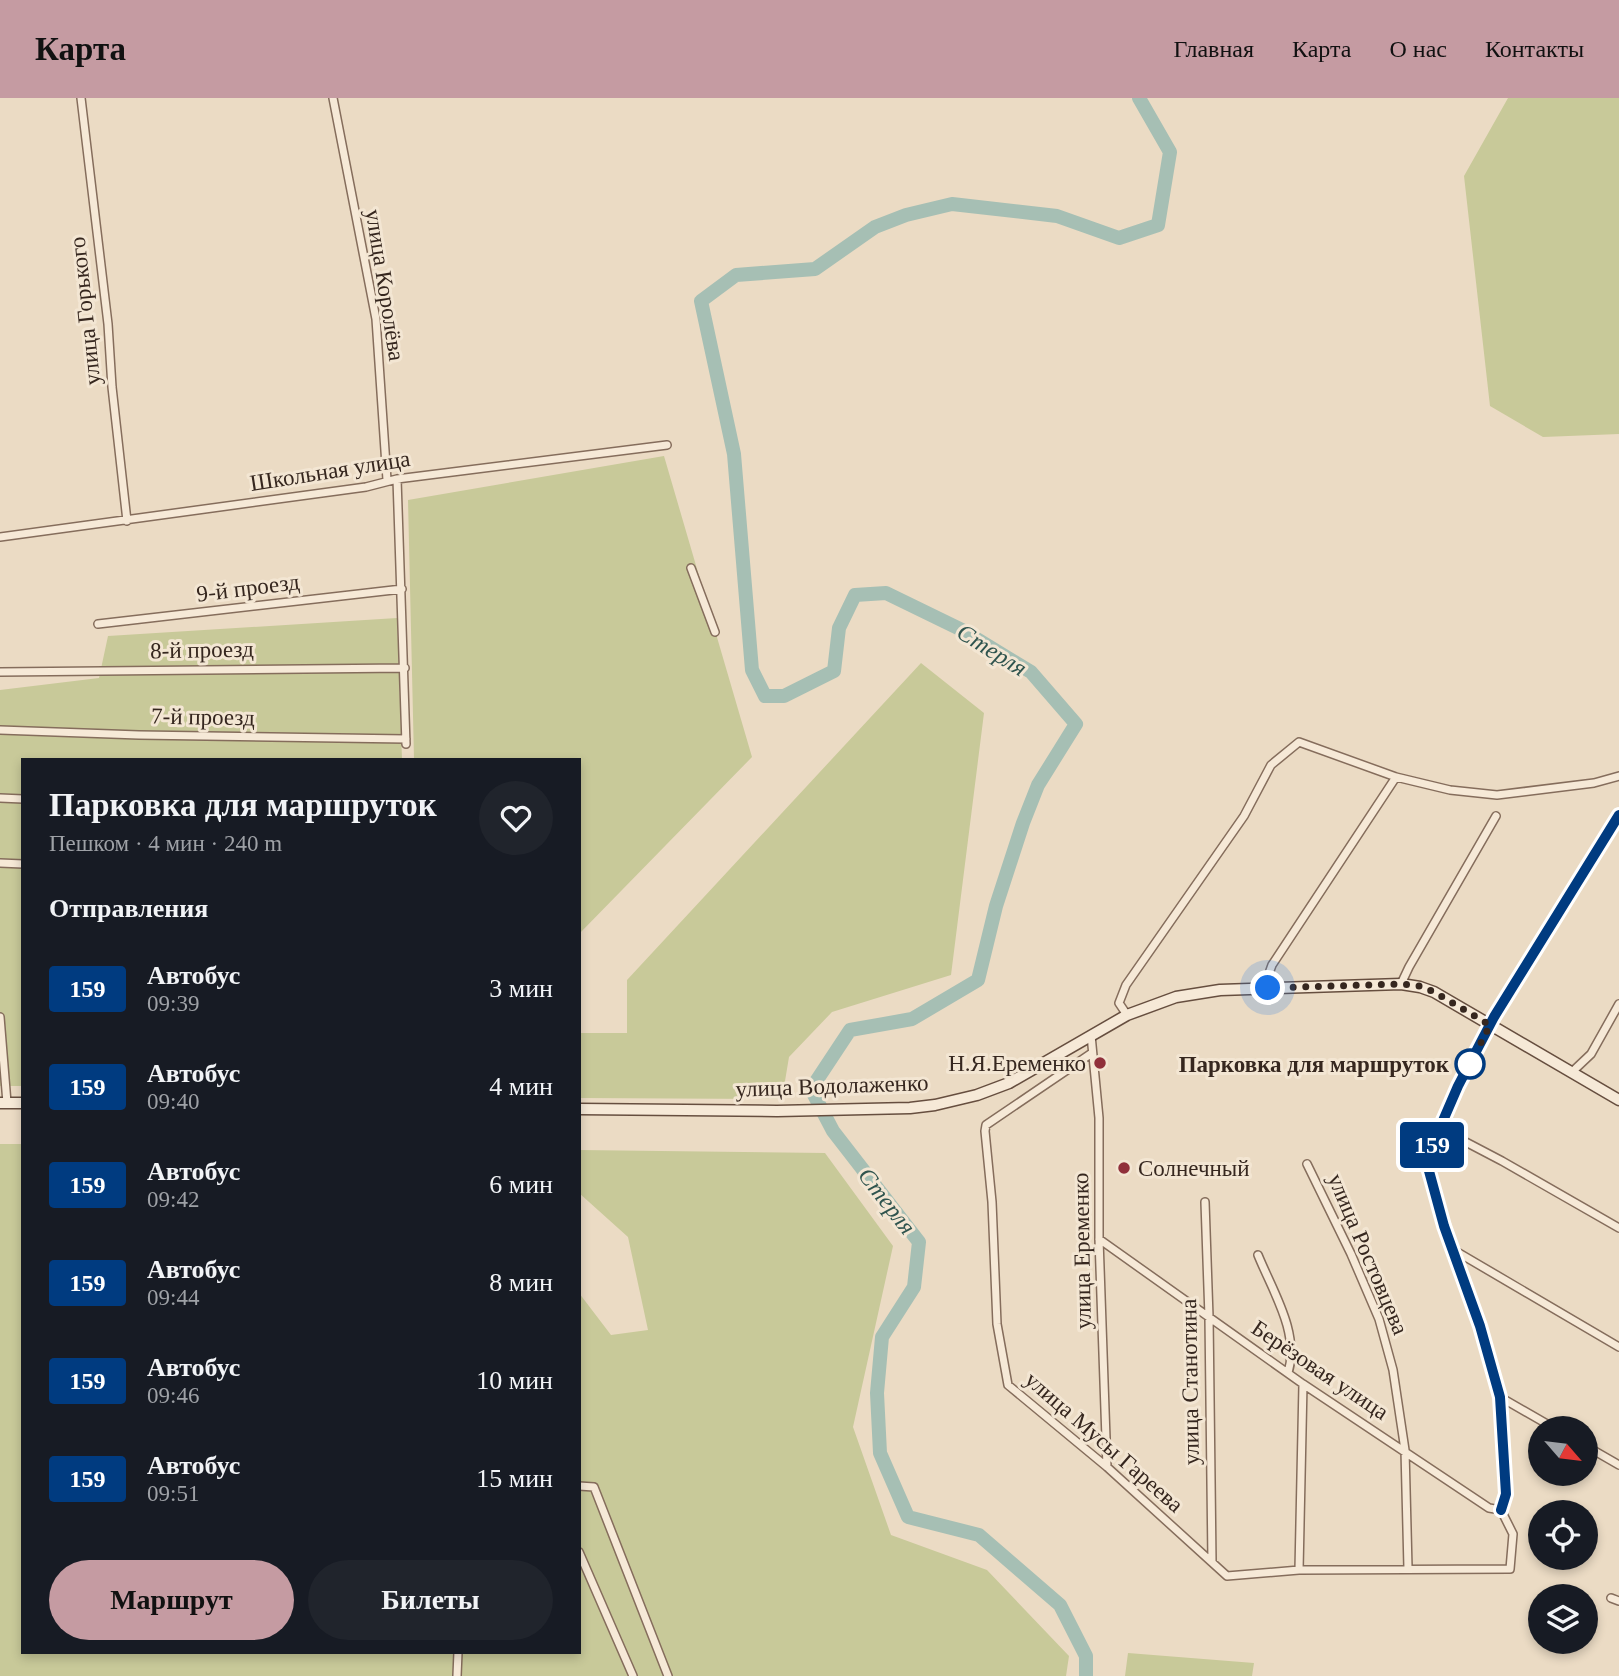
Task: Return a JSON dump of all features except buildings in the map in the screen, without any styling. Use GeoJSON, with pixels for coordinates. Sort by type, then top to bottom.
{"type":"FeatureCollection","features":[{"type":"Feature","properties":{"kind":"main road","name":"улица Водолаженко"},"geometry":{"type":"LineString","coordinates":[[581,1109],[776,1111],[864,1110],[935,1105],[977,1096],[1009,1083],[1127,1015],[1177,997],[1220,990],[1402,984],[1420,986],[1434,992],[1619,1100]]}},
{"type":"Feature","properties":{"kind":"street","name":"улица Горького"},"geometry":{"type":"LineString","coordinates":[[81,98],[108,324],[127,521]]}},
{"type":"Feature","properties":{"kind":"street","name":"улица Королёва"},"geometry":{"type":"LineString","coordinates":[[333,98],[376,319],[387,480]]}},
{"type":"Feature","properties":{"kind":"street","name":"Школьная улица"},"geometry":{"type":"LineString","coordinates":[[0,537],[366,486],[387,480],[667,444]]}},
{"type":"Feature","properties":{"kind":"street"},"geometry":{"type":"LineString","coordinates":[[397,479],[405,668]]}},
{"type":"Feature","properties":{"kind":"street"},"geometry":{"type":"LineString","coordinates":[[691,568],[715,632]]}},
{"type":"Feature","properties":{"kind":"street","name":"9-й проезд"},"geometry":{"type":"LineString","coordinates":[[98,624],[402,589]]}},
{"type":"Feature","properties":{"kind":"street","name":"8-й проезд"},"geometry":{"type":"LineString","coordinates":[[0,672],[405,668]]}},
{"type":"Feature","properties":{"kind":"street","name":"7-й проезд"},"geometry":{"type":"LineString","coordinates":[[0,730],[406,742],[405,668]]}},
{"type":"Feature","properties":{"kind":"street"},"geometry":{"type":"LineString","coordinates":[[1127,1015],[1119,1003],[1126,985],[1244,816],[1271,765],[1299,742],[1396,777],[1450,790],[1497,795],[1594,783],[1619,776]]}},
{"type":"Feature","properties":{"kind":"street"},"geometry":{"type":"LineString","coordinates":[[1268,988],[1267,979],[1272,965],[1396,777]]}},
{"type":"Feature","properties":{"kind":"street"},"geometry":{"type":"LineString","coordinates":[[0,798],[21,799]]}},
{"type":"Feature","properties":{"kind":"street"},"geometry":{"type":"LineString","coordinates":[[1501,1510],[1506,1494],[1500,1397],[1480,1326],[1430,1181],[1426,1160],[1490,1025],[1619,815]]}},
{"type":"Feature","properties":{"kind":"street"},"geometry":{"type":"LineString","coordinates":[[1402,984],[1409,967],[1496,816]]}},
{"type":"Feature","properties":{"kind":"street"},"geometry":{"type":"LineString","coordinates":[[0,863],[21,864]]}},
{"type":"Feature","properties":{"kind":"street"},"geometry":{"type":"LineString","coordinates":[[1572,1072],[1591,1054],[1619,1004]]}},
{"type":"Feature","properties":{"kind":"street"},"geometry":{"type":"LineString","coordinates":[[0,1018],[4,1103]]}},
{"type":"Feature","properties":{"kind":"street","name":"улица Еременко"},"geometry":{"type":"LineString","coordinates":[[1091,1034],[1099,1118],[1099,1238],[1107,1467]]}},
{"type":"Feature","properties":{"kind":"street","name":"улица Мусы Гареева"},"geometry":{"type":"LineString","coordinates":[[1092,1053],[986,1125],[997,1324],[1007,1385],[1107,1467],[1227,1576],[1299,1570],[1510,1569],[1513,1534],[1501,1510]]}},
{"type":"Feature","properties":{"kind":"street"},"geometry":{"type":"LineString","coordinates":[[1439,1128],[1619,1228]]}},
{"type":"Feature","properties":{"kind":"street","name":"улица Ростовцева"},"geometry":{"type":"LineString","coordinates":[[1307,1164],[1380,1319],[1394,1370],[1405,1450],[1408,1569]]}},
{"type":"Feature","properties":{"kind":"street","name":"улица Станотина"},"geometry":{"type":"LineString","coordinates":[[1205,1202],[1212,1562]]}},
{"type":"Feature","properties":{"kind":"street","name":"Берёзовая улица"},"geometry":{"type":"LineString","coordinates":[[1099,1238],[1303,1384],[1489,1508],[1501,1510]]}},
{"type":"Feature","properties":{"kind":"street"},"geometry":{"type":"LineString","coordinates":[[1451,1248],[1619,1347]]}},
{"type":"Feature","properties":{"kind":"street"},"geometry":{"type":"LineString","coordinates":[[1258,1255],[1292,1337],[1292,1361],[1288,1373]]}},
{"type":"Feature","properties":{"kind":"street"},"geometry":{"type":"LineString","coordinates":[[1299,1570],[1303,1384]]}},
{"type":"Feature","properties":{"kind":"street"},"geometry":{"type":"LineString","coordinates":[[1500,1397],[1533,1416]]}},
{"type":"Feature","properties":{"kind":"street"},"geometry":{"type":"LineString","coordinates":[[1598,1453],[1619,1465]]}},
{"type":"Feature","properties":{"kind":"street"},"geometry":{"type":"LineString","coordinates":[[581,1486],[594,1487],[668,1676]]}},
{"type":"Feature","properties":{"kind":"street"},"geometry":{"type":"LineString","coordinates":[[581,1557],[633,1676]]}},
{"type":"Feature","properties":{"kind":"street"},"geometry":{"type":"LineString","coordinates":[[457,1676],[458,1654]]}},
{"type":"Feature","properties":{"kind":"green space"},"geometry":{"type":"Polygon","coordinates":[[[1508,98],[1619,98],[1619,434],[1543,437],[1490,406],[1464,176],[1508,98]]]}},
{"type":"Feature","properties":{"kind":"green space"},"geometry":{"type":"Polygon","coordinates":[[[664,456],[752,757],[581,932],[581,758],[414,758],[408,500],[664,456]]]}},
{"type":"Feature","properties":{"kind":"green space"},"geometry":{"type":"Polygon","coordinates":[[[397,618],[402,758],[21,758],[21,1086],[0,1086],[0,690],[99,678],[108,636],[397,618]]]}},
{"type":"Feature","properties":{"kind":"green space"},"geometry":{"type":"Polygon","coordinates":[[[921,663],[984,713],[951,975],[832,1012],[789,1057],[782,1099],[581,1098],[581,1033],[627,1033],[627,980],[921,663]]]}},
{"type":"Feature","properties":{"kind":"green space"},"geometry":{"type":"Polygon","coordinates":[[[0,1144],[21,1144],[21,1654],[581,1654],[581,1296],[611,1335],[648,1330],[628,1237],[581,1195],[581,1150],[825,1153],[893,1246],[853,1427],[891,1535],[987,1570],[1069,1656],[1066,1676],[0,1676],[0,1144]]]}},
{"type":"Feature","properties":{"kind":"green space"},"geometry":{"type":"Polygon","coordinates":[[[1128,1653],[1254,1663],[1252,1676],[1125,1676],[1128,1653]]]}},
{"type":"Feature","properties":{"kind":"waterway","name":"Стерля"},"geometry":{"type":"LineString","coordinates":[[1086,1676],[1086,1656],[1060,1605],[979,1535],[908,1517],[880,1453],[877,1393],[882,1337],[914,1287],[919,1242],[833,1131],[811,1089],[850,1030],[912,1019],[978,980],[996,906],[1023,823],[1038,785],[1076,724],[1031,672],[962,630],[886,593],[855,595],[839,628],[834,671],[784,696],[765,696],[752,670],[734,454],[701,301],[736,275],[815,269],[875,227],[906,215],[952,204],[1057,216],[1119,238],[1158,225],[1170,152],[1139,98]]}},
{"type":"Feature","properties":{"kind":"bus line","name":"159"},"geometry":{"type":"LineString","coordinates":[[1501,1510],[1506,1494],[1500,1397],[1480,1326],[1444,1226],[1426,1160],[1458,1086],[1494,1017],[1619,815]]}},
{"type":"Feature","properties":{"kind":"place","name":"Н.Я.Еременко"},"geometry":{"type":"Point","coordinates":[1100,1063]}},
{"type":"Feature","properties":{"kind":"place","name":"Парковка для маршруток"},"geometry":{"type":"Point","coordinates":[1470,1064]}},
{"type":"Feature","properties":{"kind":"place","name":"Солнечный"},"geometry":{"type":"Point","coordinates":[1124,1168]}},
{"type":"Feature","properties":{"kind":"route"},"geometry":{"type":"LineString","coordinates":[[1268,988],[1402,984],[1420,986],[1490,1025],[1468,1068],[1470,1064]]}}]}
